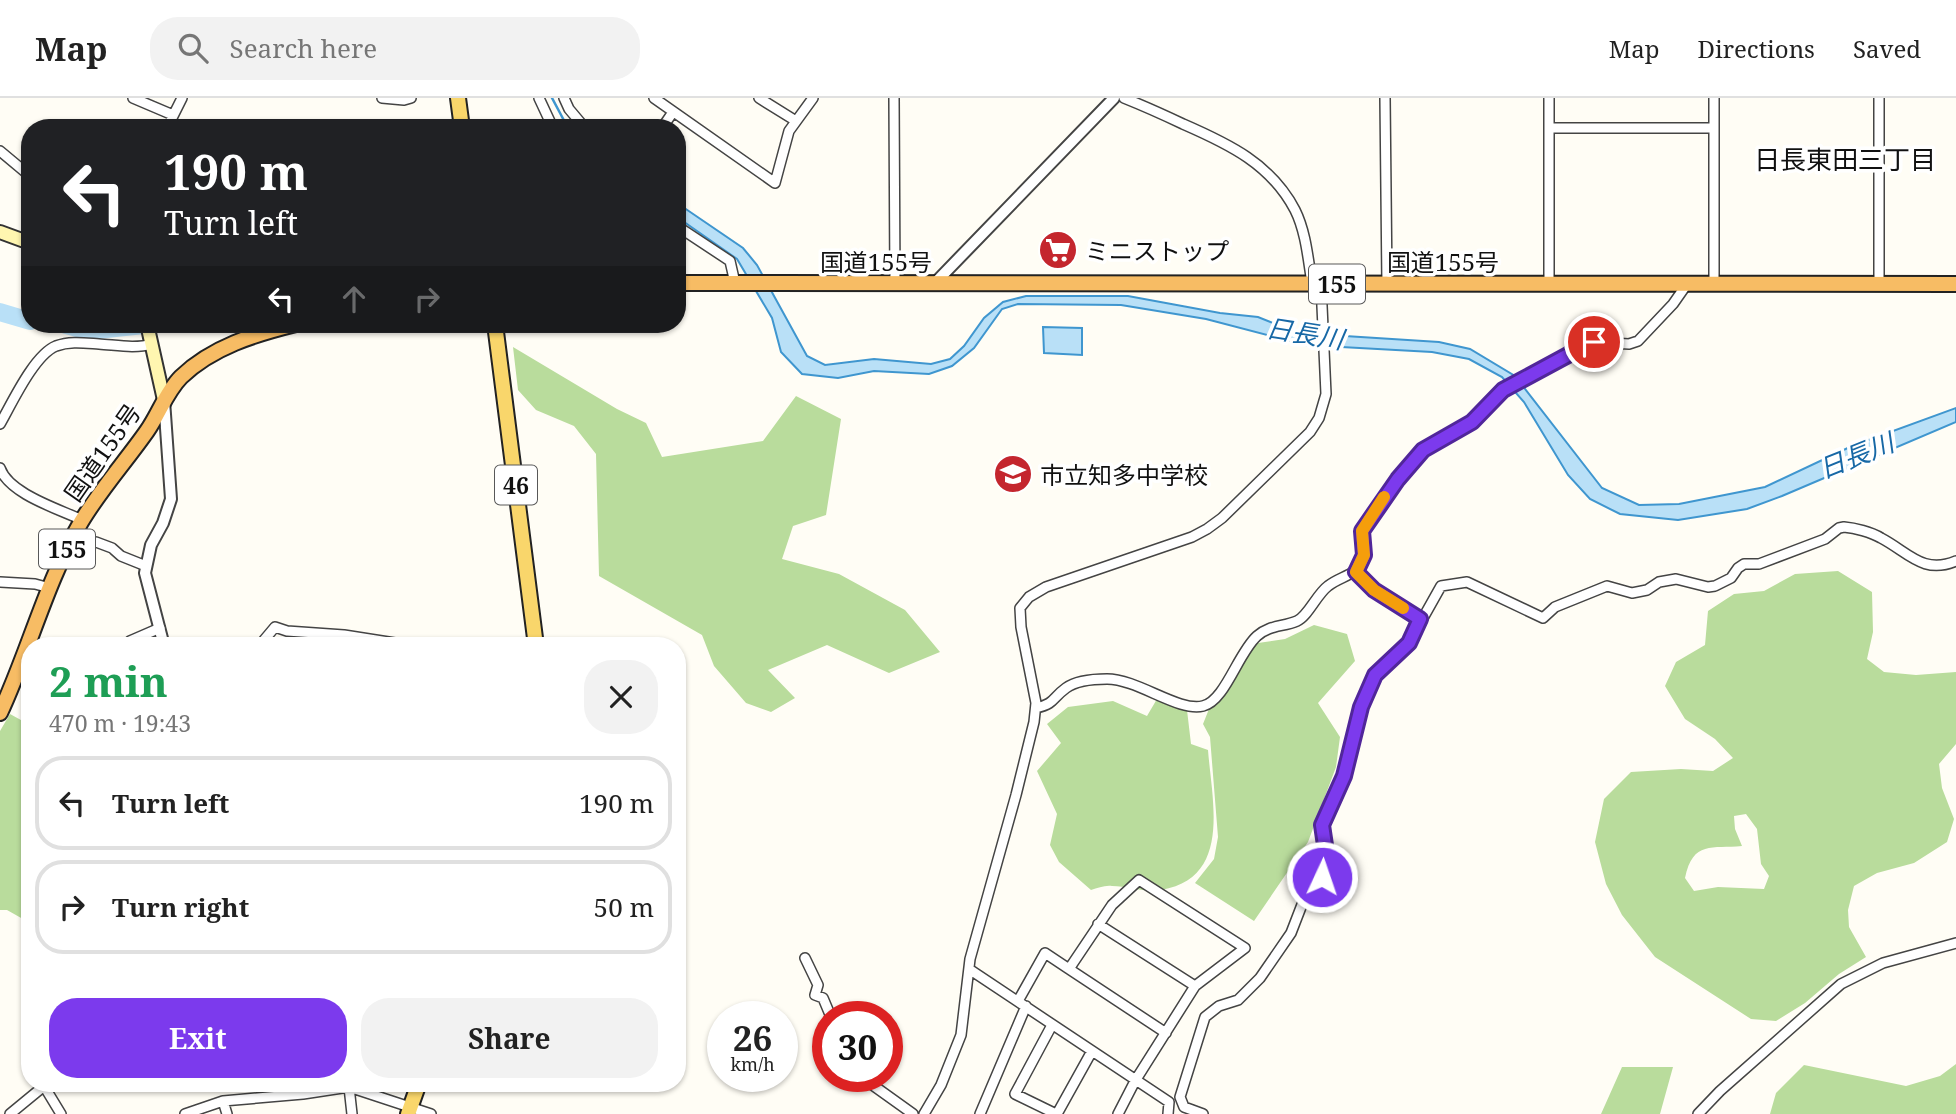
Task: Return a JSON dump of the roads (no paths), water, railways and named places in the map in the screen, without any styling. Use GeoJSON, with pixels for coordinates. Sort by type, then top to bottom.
{"type":"FeatureCollection","features":[{"type":"Feature","properties":{"kind":"highway","name":"国道155号"},"geometry":{"type":"LineString","coordinates":[[686,283],[1956,284]]}},
{"type":"Feature","properties":{"kind":"highway","name":"国道155号"},"geometry":{"type":"LineString","coordinates":[[32,637],[50,588],[82,520],[147,430],[180,378],[211,355],[265,333]]}},
{"type":"Feature","properties":{"kind":"highway","name":"国道155号"},"geometry":{"type":"LineString","coordinates":[[0,713],[21,666]]}},
{"type":"Feature","properties":{"kind":"main road"},"geometry":{"type":"LineString","coordinates":[[458,98],[461,119]]}},
{"type":"Feature","properties":{"kind":"main road"},"geometry":{"type":"LineString","coordinates":[[0,232],[21,240]]}},
{"type":"Feature","properties":{"kind":"main road"},"geometry":{"type":"LineString","coordinates":[[149,333],[164,400]]}},
{"type":"Feature","properties":{"kind":"main road","name":"46"},"geometry":{"type":"LineString","coordinates":[[496,333],[535,637]]}},
{"type":"Feature","properties":{"kind":"main road"},"geometry":{"type":"LineString","coordinates":[[409,1110],[416,1092]]}},
{"type":"Feature","properties":{"kind":"street"},"geometry":{"type":"LineString","coordinates":[[132,98],[173,115]]}},
{"type":"Feature","properties":{"kind":"street"},"geometry":{"type":"LineString","coordinates":[[171,119],[182,98]]}},
{"type":"Feature","properties":{"kind":"street"},"geometry":{"type":"LineString","coordinates":[[382,98],[411,98]]}},
{"type":"Feature","properties":{"kind":"street"},"geometry":{"type":"LineString","coordinates":[[539,98],[549,119]]}},
{"type":"Feature","properties":{"kind":"street"},"geometry":{"type":"LineString","coordinates":[[564,98],[577,119]]}},
{"type":"Feature","properties":{"kind":"street"},"geometry":{"type":"LineString","coordinates":[[760,98],[796,121]]}},
{"type":"Feature","properties":{"kind":"street"},"geometry":{"type":"LineString","coordinates":[[686,121],[775,183],[786,139],[813,98]]}},
{"type":"Feature","properties":{"kind":"street"},"geometry":{"type":"LineString","coordinates":[[894,98],[895,284]]}},
{"type":"Feature","properties":{"kind":"street"},"geometry":{"type":"LineString","coordinates":[[934,284],[1114,98]]}},
{"type":"Feature","properties":{"kind":"street"},"geometry":{"type":"LineString","coordinates":[[923,1114],[941,1085],[961,1035],[969,969],[979,923],[1016,795],[1035,708],[1019,615],[1024,602],[1036,591],[1046,587],[1192,537],[1207,529],[1295,448],[1319,418],[1326,394],[1323,329],[1316,284],[1295,211],[1267,172],[1251,158],[1224,142],[1124,98]]}},
{"type":"Feature","properties":{"kind":"street"},"geometry":{"type":"LineString","coordinates":[[1385,98],[1387,284]]}},
{"type":"Feature","properties":{"kind":"street"},"geometry":{"type":"LineString","coordinates":[[1549,98],[1549,284]]}},
{"type":"Feature","properties":{"kind":"street"},"geometry":{"type":"LineString","coordinates":[[1714,98],[1714,284]]}},
{"type":"Feature","properties":{"kind":"street"},"geometry":{"type":"LineString","coordinates":[[1879,98],[1879,285]]}},
{"type":"Feature","properties":{"kind":"street"},"geometry":{"type":"LineString","coordinates":[[657,99],[683,119]]}},
{"type":"Feature","properties":{"kind":"street"},"geometry":{"type":"LineString","coordinates":[[668,119],[673,112]]}},
{"type":"Feature","properties":{"kind":"street"},"geometry":{"type":"LineString","coordinates":[[1549,128],[1713,128]]}},
{"type":"Feature","properties":{"kind":"street"},"geometry":{"type":"LineString","coordinates":[[0,151],[21,168]]}},
{"type":"Feature","properties":{"kind":"street"},"geometry":{"type":"LineString","coordinates":[[686,232],[730,261],[735,283]]}},
{"type":"Feature","properties":{"kind":"street"},"geometry":{"type":"LineString","coordinates":[[1035,708],[1053,702],[1066,688],[1076,683],[1108,679],[1138,685],[1186,705],[1202,707],[1210,704],[1219,696],[1247,647],[1258,635],[1270,628],[1297,621],[1328,586],[1356,572],[1364,555],[1362,531],[1412,460],[1423,450],[1472,422],[1503,390],[1568,355],[1581,344],[1629,344],[1638,341],[1674,304],[1688,284]]}},
{"type":"Feature","properties":{"kind":"street"},"geometry":{"type":"LineString","coordinates":[[0,424],[47,351],[57,345],[72,342],[141,347],[149,333]]}},
{"type":"Feature","properties":{"kind":"street"},"geometry":{"type":"LineString","coordinates":[[162,637],[145,573],[151,545],[163,523],[171,499],[164,400]]}},
{"type":"Feature","properties":{"kind":"street"},"geometry":{"type":"LineString","coordinates":[[0,468],[6,481],[21,491],[82,520]]}},
{"type":"Feature","properties":{"kind":"street"},"geometry":{"type":"LineString","coordinates":[[1203,1114],[1184,1107],[1180,1097],[1205,1017],[1219,1006],[1238,1000],[1260,978],[1291,933],[1303,902],[1322,882],[1326,852],[1322,825],[1344,776],[1361,707],[1375,675],[1409,643],[1420,619],[1441,586],[1467,582],[1543,618],[1555,607],[1607,586],[1632,593],[1647,590],[1659,582],[1676,579],[1708,587],[1731,578],[1738,568],[1744,565],[1759,564],[1825,539],[1844,527],[1880,537],[1901,552],[1933,567],[1956,561]]}},
{"type":"Feature","properties":{"kind":"street"},"geometry":{"type":"LineString","coordinates":[[96,542],[146,566]]}},
{"type":"Feature","properties":{"kind":"street"},"geometry":{"type":"LineString","coordinates":[[1356,572],[1374,590],[1420,619]]}},
{"type":"Feature","properties":{"kind":"street"},"geometry":{"type":"LineString","coordinates":[[0,582],[50,588]]}},
{"type":"Feature","properties":{"kind":"street"},"geometry":{"type":"LineString","coordinates":[[267,637],[275,627],[288,631],[357,637]]}},
{"type":"Feature","properties":{"kind":"street"},"geometry":{"type":"LineString","coordinates":[[139,637],[160,628]]}},
{"type":"Feature","properties":{"kind":"street"},"geometry":{"type":"LineString","coordinates":[[1069,969],[1112,905],[1139,880],[1245,948],[1195,986],[1135,1081],[1118,1114]]}},
{"type":"Feature","properties":{"kind":"street"},"geometry":{"type":"LineString","coordinates":[[1098,924],[1195,986]]}},
{"type":"Feature","properties":{"kind":"street"},"geometry":{"type":"LineString","coordinates":[[1698,1114],[1720,1091],[1841,984],[1883,964],[1956,943]]}},
{"type":"Feature","properties":{"kind":"street"},"geometry":{"type":"LineString","coordinates":[[980,1114],[1022,1004],[1045,953],[1166,1033]]}},
{"type":"Feature","properties":{"kind":"street"},"geometry":{"type":"LineString","coordinates":[[805,958],[818,985],[815,995],[824,1001]]}},
{"type":"Feature","properties":{"kind":"street"},"geometry":{"type":"LineString","coordinates":[[969,969],[1169,1102],[1168,1114]]}},
{"type":"Feature","properties":{"kind":"street"},"geometry":{"type":"LineString","coordinates":[[1052,1025],[1015,1094],[1057,1114],[1092,1051]]}},
{"type":"Feature","properties":{"kind":"street"},"geometry":{"type":"LineString","coordinates":[[10,1114],[37,1092]]}},
{"type":"Feature","properties":{"kind":"street"},"geometry":{"type":"LineString","coordinates":[[48,1092],[61,1114]]}},
{"type":"Feature","properties":{"kind":"street"},"geometry":{"type":"LineString","coordinates":[[185,1114],[223,1101],[313,1092]]}},
{"type":"Feature","properties":{"kind":"street"},"geometry":{"type":"LineString","coordinates":[[346,1092],[352,1114]]}},
{"type":"Feature","properties":{"kind":"street"},"geometry":{"type":"LineString","coordinates":[[360,1092],[409,1110],[431,1114]]}},
{"type":"Feature","properties":{"kind":"street"},"geometry":{"type":"LineString","coordinates":[[882,1092],[913,1114]]}},
{"type":"Feature","properties":{"kind":"street"},"geometry":{"type":"LineString","coordinates":[[223,1101],[227,1114]]}},
{"type":"Feature","properties":{"kind":"water"},"geometry":{"type":"Polygon","coordinates":[[[686,209],[743,248],[757,265],[807,356],[825,365],[874,359],[931,364],[950,359],[964,346],[984,318],[1003,302],[1026,296],[1128,296],[1220,313],[1258,317],[1298,333],[1439,342],[1470,349],[1515,376],[1602,488],[1639,505],[1679,504],[1765,487],[1852,446],[1956,408],[1956,422],[1747,509],[1678,520],[1620,514],[1590,499],[1568,475],[1524,402],[1502,377],[1469,359],[1432,352],[1305,345],[1206,319],[1121,305],[1018,304],[1002,309],[974,348],[952,366],[929,374],[874,371],[838,378],[802,374],[781,352],[772,318],[737,259],[686,223],[686,209]]]}},
{"type":"Feature","properties":{"kind":"water"},"geometry":{"type":"Polygon","coordinates":[[[1043,327],[1082,328],[1082,355],[1044,353],[1043,327]]]}},
{"type":"Feature","properties":{"kind":"waterway"},"geometry":{"type":"LineString","coordinates":[[552,98],[563,119]]}},
{"type":"Feature","properties":{"kind":"waterway","name":"日長川"},"geometry":{"type":"LineString","coordinates":[[0,312],[21,318]]}},
{"type":"Feature","properties":{"kind":"place","name":"ミニストップ"},"geometry":{"type":"Point","coordinates":[1058,250]}},
{"type":"Feature","properties":{"kind":"place","name":"市立知多中学校"},"geometry":{"type":"Point","coordinates":[1013,474]}},
{"type":"Feature","properties":{"kind":"district","name":"日長東田三丁目"},"geometry":{"type":"Point","coordinates":[1845,159]}}]}
